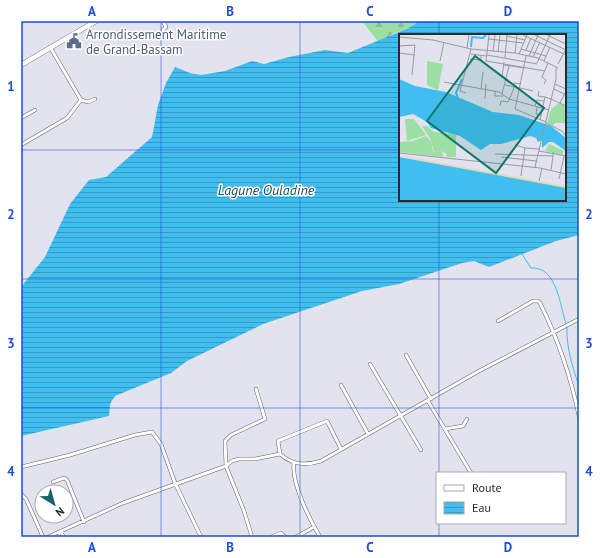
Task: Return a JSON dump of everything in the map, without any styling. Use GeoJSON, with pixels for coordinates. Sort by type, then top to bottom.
{"type":"FeatureCollection","features":[{"type":"Feature","properties":{"kind":"street"},"geometry":{"type":"LineString","coordinates":[[21,64],[96,21]]}},
{"type":"Feature","properties":{"kind":"street"},"geometry":{"type":"LineString","coordinates":[[163,21],[166,27],[163,30]]}},
{"type":"Feature","properties":{"kind":"street"},"geometry":{"type":"LineString","coordinates":[[50,47],[81,100],[88,102],[95,99]]}},
{"type":"Feature","properties":{"kind":"street"},"geometry":{"type":"LineString","coordinates":[[21,145],[67,118],[81,100]]}},
{"type":"Feature","properties":{"kind":"street"},"geometry":{"type":"LineString","coordinates":[[21,118],[35,110]]}},
{"type":"Feature","properties":{"kind":"street"},"geometry":{"type":"LineString","coordinates":[[498,321],[524,305],[538,301],[554,331],[575,395],[579,416]]}},
{"type":"Feature","properties":{"kind":"street"},"geometry":{"type":"LineString","coordinates":[[48,537],[84,522],[123,503],[175,483],[226,466],[232,461],[239,459],[255,459],[280,454],[294,463],[308,465],[318,462],[479,371],[579,319]]}},
{"type":"Feature","properties":{"kind":"street"},"geometry":{"type":"LineString","coordinates":[[406,355],[445,429],[470,472]]}},
{"type":"Feature","properties":{"kind":"street"},"geometry":{"type":"LineString","coordinates":[[370,364],[421,450]]}},
{"type":"Feature","properties":{"kind":"street"},"geometry":{"type":"LineString","coordinates":[[341,385],[368,434]]}},
{"type":"Feature","properties":{"kind":"street"},"geometry":{"type":"LineString","coordinates":[[252,537],[244,511],[226,466],[225,441],[226,438],[265,419],[256,389]]}},
{"type":"Feature","properties":{"kind":"street"},"geometry":{"type":"LineString","coordinates":[[445,429],[463,426],[467,419]]}},
{"type":"Feature","properties":{"kind":"street"},"geometry":{"type":"LineString","coordinates":[[280,454],[278,440],[327,421],[341,449]]}},
{"type":"Feature","properties":{"kind":"street"},"geometry":{"type":"LineString","coordinates":[[21,467],[70,455],[135,434],[152,432],[156,435],[161,444],[175,483],[201,537]]}},
{"type":"Feature","properties":{"kind":"street"},"geometry":{"type":"LineString","coordinates":[[294,463],[293,472],[296,488],[320,537]]}},
{"type":"Feature","properties":{"kind":"street"},"geometry":{"type":"LineString","coordinates":[[53,482],[64,478],[67,480],[84,522]]}},
{"type":"Feature","properties":{"kind":"street"},"geometry":{"type":"LineString","coordinates":[[21,494],[26,498],[43,537]]}},
{"type":"Feature","properties":{"kind":"street"},"geometry":{"type":"LineString","coordinates":[[296,537],[314,527]]}},
{"type":"Feature","properties":{"kind":"street"},"geometry":{"type":"LineString","coordinates":[[61,531],[63,537]]}},
{"type":"Feature","properties":{"kind":"street"},"geometry":{"type":"LineString","coordinates":[[271,537],[281,533],[285,537]]}},
{"type":"Feature","properties":{"kind":"green space"},"geometry":{"type":"Polygon","coordinates":[[[362,21],[419,21],[409,28],[392,34],[380,44],[362,21]]]}},
{"type":"Feature","properties":{"kind":"water","name":"Lagune Ouladine"},"geometry":{"type":"Polygon","coordinates":[[[419,21],[579,21],[579,235],[556,241],[489,267],[474,261],[462,263],[399,284],[362,291],[263,324],[187,361],[171,373],[115,396],[110,404],[109,416],[21,436],[21,287],[45,257],[70,204],[89,180],[106,177],[152,137],[158,105],[166,83],[175,67],[190,73],[201,75],[225,71],[252,61],[264,64],[289,57],[325,50],[348,53],[409,28],[419,21]]]}},
{"type":"Feature","properties":{"kind":"waterway"},"geometry":{"type":"LineString","coordinates":[[522,254],[531,268],[540,269],[547,273],[552,280],[556,288],[566,324]]}},
{"type":"Feature","properties":{"kind":"waterway"},"geometry":{"type":"LineString","coordinates":[[567,327],[569,350],[579,387]]}},
{"type":"Feature","properties":{"kind":"place","name":"Arrondissement Maritime de Grand-Bassam"},"geometry":{"type":"Point","coordinates":[74,41]}}]}
